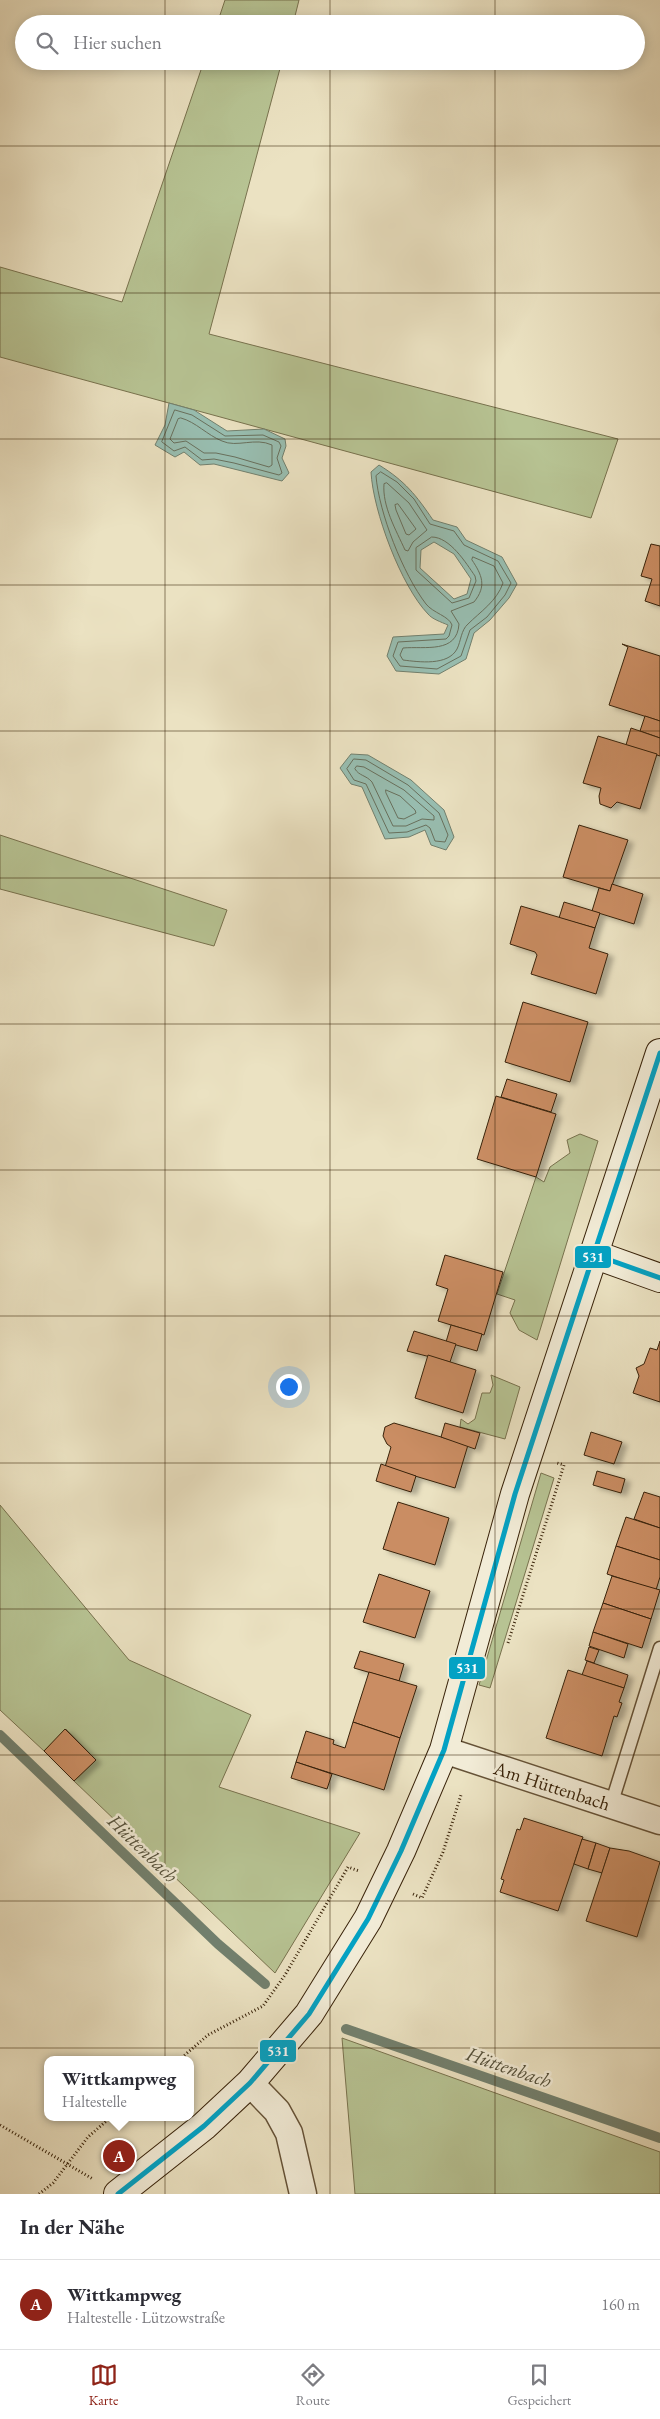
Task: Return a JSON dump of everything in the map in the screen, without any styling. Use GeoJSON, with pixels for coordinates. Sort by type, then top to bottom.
{"type":"FeatureCollection","features":[{"type":"Feature","properties":{"kind":"street"},"geometry":{"type":"LineString","coordinates":[[110,2189],[204,2126],[250,2083],[309,2014],[368,1919],[420,1810],[444,1750],[515,1494],[660,1053]]}},
{"type":"Feature","properties":{"kind":"street"},"geometry":{"type":"LineString","coordinates":[[593,1254],[660,1278]]}},
{"type":"Feature","properties":{"kind":"street","name":"Am Hüttenbach"},"geometry":{"type":"LineString","coordinates":[[444,1750],[660,1821]]}},
{"type":"Feature","properties":{"kind":"street"},"geometry":{"type":"LineString","coordinates":[[250,2083],[277,2111],[290,2133],[303,2194]]}},
{"type":"Feature","properties":{"kind":"lane"},"geometry":{"type":"LineString","coordinates":[[611,1805],[660,1648]]}},
{"type":"Feature","properties":{"kind":"path"},"geometry":{"type":"LineString","coordinates":[[184,2056],[208,2035],[263,2006],[285,1976],[348,1867],[386,1881]]}},
{"type":"Feature","properties":{"kind":"path"},"geometry":{"type":"LineString","coordinates":[[39,2194],[53,2183],[88,2137],[106,2121]]}},
{"type":"Feature","properties":{"kind":"path"},"geometry":{"type":"LineString","coordinates":[[0,2125],[110,2189]]}},
{"type":"Feature","properties":{"kind":"green space"},"geometry":{"type":"Polygon","coordinates":[[[225,0],[299,0],[295,15],[220,15],[225,0]]]}},
{"type":"Feature","properties":{"kind":"green space"},"geometry":{"type":"Polygon","coordinates":[[[201,70],[280,70],[209,334],[618,439],[591,518],[0,357],[0,267],[122,302],[201,70]]]}},
{"type":"Feature","properties":{"kind":"green space"},"geometry":{"type":"Polygon","coordinates":[[[0,835],[227,910],[214,946],[0,889],[0,835]]]}},
{"type":"Feature","properties":{"kind":"green space"},"geometry":{"type":"Polygon","coordinates":[[[580,1134],[598,1141],[537,1340],[519,1330],[510,1313],[515,1300],[497,1294],[536,1177],[544,1182],[550,1167],[570,1153],[567,1140],[580,1134]]]}},
{"type":"Feature","properties":{"kind":"green space"},"geometry":{"type":"Polygon","coordinates":[[[491,1375],[520,1387],[505,1439],[460,1427],[461,1419],[468,1424],[475,1419],[482,1393],[490,1393],[493,1385],[491,1375]]]}},
{"type":"Feature","properties":{"kind":"green space"},"geometry":{"type":"Polygon","coordinates":[[[541,1473],[554,1478],[490,1688],[479,1685],[541,1473]]]}},
{"type":"Feature","properties":{"kind":"green space"},"geometry":{"type":"Polygon","coordinates":[[[0,1505],[129,1660],[251,1715],[219,1787],[360,1833],[275,1973],[74,1781],[96,1760],[66,1729],[44,1751],[0,1710],[0,1505]]]}},
{"type":"Feature","properties":{"kind":"green space"},"geometry":{"type":"Polygon","coordinates":[[[342,2038],[660,2152],[660,2194],[355,2194],[342,2038]]]}},
{"type":"Feature","properties":{"kind":"water"},"geometry":{"type":"Polygon","coordinates":[[[169,403],[194,410],[227,431],[264,429],[285,439],[286,446],[282,458],[289,473],[282,481],[214,464],[200,465],[184,452],[175,457],[155,445],[165,425],[169,403]]]}},
{"type":"Feature","properties":{"kind":"water"},"geometry":{"type":"Polygon","coordinates":[[[379,465],[409,489],[433,520],[457,527],[466,540],[502,557],[517,584],[509,598],[490,620],[474,633],[466,659],[439,674],[396,671],[387,656],[393,637],[444,634],[448,625],[428,614],[408,585],[383,527],[377,507],[371,472],[379,465]],[[434,542],[421,550],[420,568],[454,599],[467,594],[471,579],[454,554],[434,542]]]}},
{"type":"Feature","properties":{"kind":"water"},"geometry":{"type":"Polygon","coordinates":[[[351,754],[368,755],[411,780],[444,810],[454,837],[446,850],[431,845],[425,830],[409,837],[385,839],[362,787],[351,784],[340,768],[351,754]]]}},
{"type":"Feature","properties":{"kind":"building"},"geometry":{"type":"Polygon","coordinates":[[[651,544],[660,546],[660,606],[645,601],[652,579],[641,576],[651,544]]]}},
{"type":"Feature","properties":{"kind":"building"},"geometry":{"type":"Polygon","coordinates":[[[622,644],[660,656],[660,721],[609,705],[628,647],[622,644]]]}},
{"type":"Feature","properties":{"kind":"building"},"geometry":{"type":"Polygon","coordinates":[[[645,716],[660,721],[660,738],[640,731],[645,716]]]}},
{"type":"Feature","properties":{"kind":"building"},"geometry":{"type":"Polygon","coordinates":[[[631,728],[660,738],[660,756],[626,745],[631,728]]]}},
{"type":"Feature","properties":{"kind":"building"},"geometry":{"type":"Polygon","coordinates":[[[598,736],[657,754],[640,809],[617,802],[611,808],[600,804],[601,788],[583,783],[598,736]]]}},
{"type":"Feature","properties":{"kind":"building"},"geometry":{"type":"Polygon","coordinates":[[[579,825],[628,840],[610,891],[563,877],[579,825]]]}},
{"type":"Feature","properties":{"kind":"building"},"geometry":{"type":"Polygon","coordinates":[[[612,884],[643,894],[634,924],[592,911],[599,888],[610,891],[612,884]]]}},
{"type":"Feature","properties":{"kind":"building"},"geometry":{"type":"Polygon","coordinates":[[[564,902],[600,913],[595,928],[559,918],[564,902]]]}},
{"type":"Feature","properties":{"kind":"building"},"geometry":{"type":"Polygon","coordinates":[[[521,906],[595,928],[589,948],[608,954],[596,994],[531,974],[537,955],[535,952],[510,944],[521,906]]]}},
{"type":"Feature","properties":{"kind":"building"},"geometry":{"type":"Polygon","coordinates":[[[523,1002],[588,1022],[570,1082],[505,1062],[523,1002]]]}},
{"type":"Feature","properties":{"kind":"building"},"geometry":{"type":"Polygon","coordinates":[[[507,1079],[557,1094],[551,1112],[501,1097],[507,1079]]]}},
{"type":"Feature","properties":{"kind":"building"},"geometry":{"type":"Polygon","coordinates":[[[496,1096],[556,1114],[536,1177],[477,1159],[496,1096]]]}},
{"type":"Feature","properties":{"kind":"building"},"geometry":{"type":"Polygon","coordinates":[[[445,1255],[503,1272],[484,1335],[438,1321],[448,1289],[436,1285],[445,1255]]]}},
{"type":"Feature","properties":{"kind":"building"},"geometry":{"type":"Polygon","coordinates":[[[451,1325],[482,1334],[477,1351],[446,1342],[451,1325]]]}},
{"type":"Feature","properties":{"kind":"building"},"geometry":{"type":"Polygon","coordinates":[[[414,1331],[456,1344],[450,1362],[407,1351],[414,1331]]]}},
{"type":"Feature","properties":{"kind":"building"},"geometry":{"type":"Polygon","coordinates":[[[660,1341],[660,1402],[633,1393],[639,1376],[636,1368],[644,1364],[650,1348],[657,1350],[660,1341]]]}},
{"type":"Feature","properties":{"kind":"building"},"geometry":{"type":"Polygon","coordinates":[[[428,1355],[476,1370],[463,1413],[415,1398],[428,1355]]]}},
{"type":"Feature","properties":{"kind":"building"},"geometry":{"type":"Polygon","coordinates":[[[394,1423],[468,1445],[455,1488],[385,1467],[391,1447],[383,1436],[385,1427],[394,1423]]]}},
{"type":"Feature","properties":{"kind":"building"},"geometry":{"type":"Polygon","coordinates":[[[445,1423],[480,1433],[475,1449],[441,1437],[445,1423]]]}},
{"type":"Feature","properties":{"kind":"building"},"geometry":{"type":"Polygon","coordinates":[[[591,1432],[622,1442],[614,1464],[584,1455],[591,1432]]]}},
{"type":"Feature","properties":{"kind":"building"},"geometry":{"type":"Polygon","coordinates":[[[381,1464],[416,1476],[411,1492],[376,1481],[381,1464]]]}},
{"type":"Feature","properties":{"kind":"building"},"geometry":{"type":"Polygon","coordinates":[[[597,1471],[625,1479],[621,1493],[593,1485],[597,1471]]]}},
{"type":"Feature","properties":{"kind":"building"},"geometry":{"type":"Polygon","coordinates":[[[644,1492],[660,1497],[660,1528],[634,1519],[644,1492]]]}},
{"type":"Feature","properties":{"kind":"building"},"geometry":{"type":"Polygon","coordinates":[[[398,1502],[449,1518],[435,1565],[383,1549],[398,1502]]]}},
{"type":"Feature","properties":{"kind":"building"},"geometry":{"type":"Polygon","coordinates":[[[626,1517],[660,1528],[660,1560],[616,1546],[626,1517]]]}},
{"type":"Feature","properties":{"kind":"building"},"geometry":{"type":"Polygon","coordinates":[[[616,1546],[660,1560],[660,1577],[656,1590],[607,1574],[616,1546]]]}},
{"type":"Feature","properties":{"kind":"building"},"geometry":{"type":"Polygon","coordinates":[[[379,1574],[430,1591],[415,1638],[363,1622],[379,1574]]]}},
{"type":"Feature","properties":{"kind":"building"},"geometry":{"type":"Polygon","coordinates":[[[612,1576],[660,1590],[651,1619],[603,1603],[612,1576]]]}},
{"type":"Feature","properties":{"kind":"building"},"geometry":{"type":"Polygon","coordinates":[[[603,1603],[651,1619],[642,1648],[593,1632],[603,1603]]]}},
{"type":"Feature","properties":{"kind":"building"},"geometry":{"type":"Polygon","coordinates":[[[593,1632],[628,1644],[624,1658],[589,1646],[593,1632]]]}},
{"type":"Feature","properties":{"kind":"building"},"geometry":{"type":"Polygon","coordinates":[[[589,1647],[599,1650],[594,1663],[585,1660],[589,1647]]]}},
{"type":"Feature","properties":{"kind":"building"},"geometry":{"type":"Polygon","coordinates":[[[360,1651],[404,1664],[399,1681],[354,1668],[360,1651]]]}},
{"type":"Feature","properties":{"kind":"building"},"geometry":{"type":"Polygon","coordinates":[[[587,1661],[628,1675],[624,1688],[582,1675],[587,1661]]]}},
{"type":"Feature","properties":{"kind":"building"},"geometry":{"type":"Polygon","coordinates":[[[568,1670],[624,1688],[619,1702],[622,1703],[617,1717],[614,1716],[602,1756],[546,1738],[568,1670]]]}},
{"type":"Feature","properties":{"kind":"building"},"geometry":{"type":"Polygon","coordinates":[[[369,1672],[417,1686],[400,1738],[353,1722],[369,1672]]]}},
{"type":"Feature","properties":{"kind":"building"},"geometry":{"type":"Polygon","coordinates":[[[353,1722],[400,1738],[384,1790],[296,1762],[306,1731],[334,1740],[333,1744],[345,1748],[353,1722]]]}},
{"type":"Feature","properties":{"kind":"building"},"geometry":{"type":"Polygon","coordinates":[[[65,1729],[96,1760],[74,1781],[44,1751],[65,1729]]]}},
{"type":"Feature","properties":{"kind":"building"},"geometry":{"type":"Polygon","coordinates":[[[296,1762],[332,1774],[327,1789],[291,1778],[296,1762]]]}},
{"type":"Feature","properties":{"kind":"building"},"geometry":{"type":"Polygon","coordinates":[[[524,1818],[583,1837],[558,1911],[500,1892],[504,1880],[501,1879],[517,1829],[520,1830],[524,1818]]]}},
{"type":"Feature","properties":{"kind":"building"},"geometry":{"type":"Polygon","coordinates":[[[582,1839],[596,1843],[588,1869],[574,1864],[582,1839]]]}},
{"type":"Feature","properties":{"kind":"building"},"geometry":{"type":"Polygon","coordinates":[[[596,1843],[610,1848],[602,1873],[588,1869],[596,1843]]]}},
{"type":"Feature","properties":{"kind":"building"},"geometry":{"type":"Polygon","coordinates":[[[610,1848],[629,1851],[660,1862],[637,1937],[586,1921],[610,1848]]]}},
{"type":"Feature","properties":{"kind":"waterway","name":"Hüttenbach"},"geometry":{"type":"LineString","coordinates":[[0,1735],[218,1944],[265,1984]]}},
{"type":"Feature","properties":{"kind":"waterway","name":"Hüttenbach"},"geometry":{"type":"LineString","coordinates":[[346,2029],[660,2138]]}},
{"type":"Feature","properties":{"kind":"transit line","name":"531"},"geometry":{"type":"LineString","coordinates":[[118,2194],[204,2126],[250,2083],[309,2014],[368,1919],[401,1851],[444,1750],[515,1494],[660,1053]]}},
{"type":"Feature","properties":{"kind":"transit line","name":"531"},"geometry":{"type":"LineString","coordinates":[[593,1254],[660,1278]]}},
{"type":"Feature","properties":{"kind":"place","name":"Wittkampweg"},"geometry":{"type":"Point","coordinates":[119,2156]}}]}
